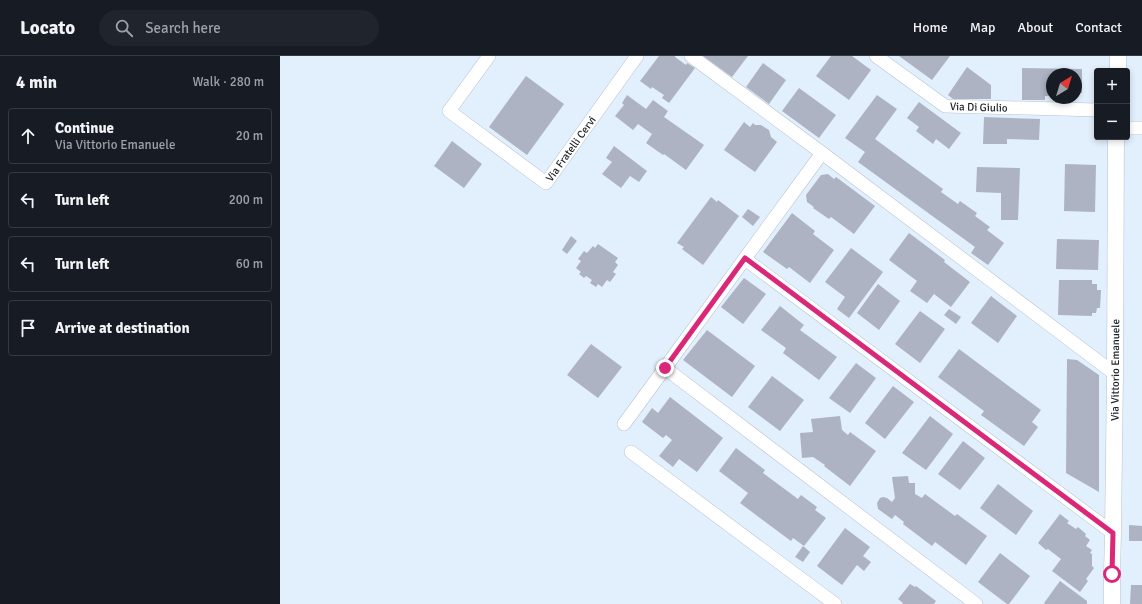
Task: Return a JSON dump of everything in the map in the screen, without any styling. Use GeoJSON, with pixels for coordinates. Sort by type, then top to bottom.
{"type":"FeatureCollection","features":[{"type":"Feature","properties":{"kind":"street","name":"Via Fratelli Cervi"},"geometry":{"type":"LineString","coordinates":[[489,56],[449,111],[546,183],[637,56]]}},
{"type":"Feature","properties":{"kind":"street"},"geometry":{"type":"LineString","coordinates":[[691,56],[1115,374]]}},
{"type":"Feature","properties":{"kind":"street","name":"Via Di Giulio"},"geometry":{"type":"LineString","coordinates":[[876,56],[945,106],[1094,110]]}},
{"type":"Feature","properties":{"kind":"street"},"geometry":{"type":"LineString","coordinates":[[1118,56],[1118,68]]}},
{"type":"Feature","properties":{"kind":"street"},"geometry":{"type":"LineString","coordinates":[[1130,128],[1142,128]]}},
{"type":"Feature","properties":{"kind":"street","name":"Via Vittorio Emanuele"},"geometry":{"type":"LineString","coordinates":[[1112,604],[1116,140]]}},
{"type":"Feature","properties":{"kind":"street"},"geometry":{"type":"LineString","coordinates":[[624,424],[822,153]]}},
{"type":"Feature","properties":{"kind":"street"},"geometry":{"type":"LineString","coordinates":[[745,258],[1113,533]]}},
{"type":"Feature","properties":{"kind":"street"},"geometry":{"type":"LineString","coordinates":[[665,368],[976,604]]}},
{"type":"Feature","properties":{"kind":"street"},"geometry":{"type":"LineString","coordinates":[[631,452],[835,604]]}},
{"type":"Feature","properties":{"kind":"building"},"geometry":{"type":"Polygon","coordinates":[[[659,56],[675,56],[686,65],[687,63],[695,68],[669,103],[662,98],[664,95],[652,87],[651,89],[640,81],[659,56]]]}},
{"type":"Feature","properties":{"kind":"building"},"geometry":{"type":"Polygon","coordinates":[[[703,56],[748,56],[732,77],[703,56]]]}},
{"type":"Feature","properties":{"kind":"building"},"geometry":{"type":"Polygon","coordinates":[[[831,56],[852,56],[871,70],[849,100],[816,76],[831,56]]]}},
{"type":"Feature","properties":{"kind":"building"},"geometry":{"type":"Polygon","coordinates":[[[899,56],[950,56],[932,80],[899,56]]]}},
{"type":"Feature","properties":{"kind":"building"},"geometry":{"type":"Polygon","coordinates":[[[763,63],[786,80],[769,104],[746,87],[763,63]]]}},
{"type":"Feature","properties":{"kind":"building"},"geometry":{"type":"Polygon","coordinates":[[[967,67],[991,85],[991,99],[953,99],[948,95],[967,67]]]}},
{"type":"Feature","properties":{"kind":"building"},"geometry":{"type":"Polygon","coordinates":[[[1022,68],[1046,68],[1045,100],[1022,100],[1022,68]]]}},
{"type":"Feature","properties":{"kind":"building"},"geometry":{"type":"Polygon","coordinates":[[[526,76],[564,104],[527,155],[489,127],[526,76]]]}},
{"type":"Feature","properties":{"kind":"building"},"geometry":{"type":"Polygon","coordinates":[[[799,88],[836,115],[819,138],[782,111],[799,88]]]}},
{"type":"Feature","properties":{"kind":"building"},"geometry":{"type":"Polygon","coordinates":[[[627,95],[646,109],[653,100],[668,111],[664,117],[704,145],[686,170],[646,143],[652,134],[638,124],[633,130],[615,116],[624,105],[622,103],[627,95]]]}},
{"type":"Feature","properties":{"kind":"building"},"geometry":{"type":"Polygon","coordinates":[[[877,95],[897,109],[875,139],[943,189],[941,192],[958,204],[960,201],[977,213],[975,216],[990,227],[987,230],[1004,243],[988,265],[971,253],[975,247],[858,162],[865,152],[845,138],[877,95]]]}},
{"type":"Feature","properties":{"kind":"building"},"geometry":{"type":"Polygon","coordinates":[[[919,102],[961,133],[949,149],[936,139],[933,144],[916,131],[919,127],[907,118],[919,102]]]}},
{"type":"Feature","properties":{"kind":"building"},"geometry":{"type":"Polygon","coordinates":[[[984,117],[1040,119],[1039,140],[1007,139],[1007,144],[983,144],[984,117]]]}},
{"type":"Feature","properties":{"kind":"building"},"geometry":{"type":"Polygon","coordinates":[[[744,122],[750,127],[753,123],[755,125],[761,125],[769,130],[771,137],[777,142],[755,172],[724,150],[744,122]]]}},
{"type":"Feature","properties":{"kind":"building"},"geometry":{"type":"Polygon","coordinates":[[[452,141],[482,164],[464,188],[434,166],[452,141]]]}},
{"type":"Feature","properties":{"kind":"building"},"geometry":{"type":"Polygon","coordinates":[[[614,146],[647,171],[639,182],[630,176],[621,188],[602,174],[612,162],[606,158],[614,146]]]}},
{"type":"Feature","properties":{"kind":"building"},"geometry":{"type":"Polygon","coordinates":[[[1065,164],[1096,165],[1095,212],[1064,211],[1065,164]]]}},
{"type":"Feature","properties":{"kind":"building"},"geometry":{"type":"Polygon","coordinates":[[[977,167],[1020,168],[1018,220],[1001,220],[1001,193],[976,192],[977,167]]]}},
{"type":"Feature","properties":{"kind":"building"},"geometry":{"type":"Polygon","coordinates":[[[828,174],[834,179],[836,177],[875,206],[854,234],[831,217],[829,219],[807,202],[806,195],[821,175],[828,174]]]}},
{"type":"Feature","properties":{"kind":"building"},"geometry":{"type":"Polygon","coordinates":[[[711,197],[717,202],[718,200],[739,216],[703,265],[682,249],[684,247],[677,243],[711,197]]]}},
{"type":"Feature","properties":{"kind":"building"},"geometry":{"type":"Polygon","coordinates":[[[748,209],[760,217],[753,226],[742,217],[748,209]]]}},
{"type":"Feature","properties":{"kind":"building"},"geometry":{"type":"Polygon","coordinates":[[[792,213],[815,231],[813,234],[834,250],[810,283],[789,267],[787,269],[763,252],[792,213]]]}},
{"type":"Feature","properties":{"kind":"building"},"geometry":{"type":"Polygon","coordinates":[[[909,233],[945,260],[944,262],[970,282],[951,307],[934,294],[927,303],[910,291],[917,281],[889,260],[909,233]]]}},
{"type":"Feature","properties":{"kind":"building"},"geometry":{"type":"Polygon","coordinates":[[[571,236],[577,241],[567,254],[562,250],[571,236]]]}},
{"type":"Feature","properties":{"kind":"building"},"geometry":{"type":"Polygon","coordinates":[[[1057,239],[1099,240],[1098,270],[1056,269],[1057,239]]]}},
{"type":"Feature","properties":{"kind":"building"},"geometry":{"type":"Polygon","coordinates":[[[598,244],[618,258],[615,262],[618,265],[613,272],[616,274],[610,282],[607,280],[602,287],[598,284],[596,287],[590,283],[592,280],[586,276],[584,278],[579,274],[581,272],[576,268],[581,261],[578,259],[584,251],[587,253],[593,246],[595,248],[598,244]]]}},
{"type":"Feature","properties":{"kind":"building"},"geometry":{"type":"Polygon","coordinates":[[[851,248],[883,272],[849,318],[837,309],[845,297],[825,282],[851,248]]]}},
{"type":"Feature","properties":{"kind":"building"},"geometry":{"type":"Polygon","coordinates":[[[744,278],[766,294],[743,324],[721,307],[744,278]]]}},
{"type":"Feature","properties":{"kind":"building"},"geometry":{"type":"Polygon","coordinates":[[[1059,280],[1092,280],[1092,284],[1097,284],[1097,290],[1101,290],[1100,308],[1097,308],[1096,313],[1092,313],[1092,316],[1058,315],[1059,280]]]}},
{"type":"Feature","properties":{"kind":"building"},"geometry":{"type":"Polygon","coordinates":[[[878,284],[900,301],[879,330],[857,313],[878,284]]]}},
{"type":"Feature","properties":{"kind":"building"},"geometry":{"type":"Polygon","coordinates":[[[991,296],[1017,316],[998,343],[971,323],[991,296]]]}},
{"type":"Feature","properties":{"kind":"building"},"geometry":{"type":"Polygon","coordinates":[[[780,306],[804,325],[800,330],[837,357],[819,380],[783,353],[786,348],[761,330],[780,306]]]}},
{"type":"Feature","properties":{"kind":"building"},"geometry":{"type":"Polygon","coordinates":[[[949,309],[961,317],[956,324],[944,315],[949,309]]]}},
{"type":"Feature","properties":{"kind":"building"},"geometry":{"type":"Polygon","coordinates":[[[920,311],[945,329],[920,363],[895,344],[920,311]]]}},
{"type":"Feature","properties":{"kind":"building"},"geometry":{"type":"Polygon","coordinates":[[[707,330],[755,366],[732,397],[683,360],[707,330]]]}},
{"type":"Feature","properties":{"kind":"building"},"geometry":{"type":"Polygon","coordinates":[[[591,344],[622,367],[598,398],[567,375],[591,344]]]}},
{"type":"Feature","properties":{"kind":"building"},"geometry":{"type":"Polygon","coordinates":[[[959,349],[1041,410],[1032,422],[1038,427],[1024,446],[981,415],[984,411],[938,377],[959,349]]]}},
{"type":"Feature","properties":{"kind":"building"},"geometry":{"type":"Polygon","coordinates":[[[1067,359],[1077,360],[1099,375],[1099,492],[1066,473],[1067,359]]]}},
{"type":"Feature","properties":{"kind":"building"},"geometry":{"type":"Polygon","coordinates":[[[856,363],[876,378],[850,413],[829,398],[856,363]]]}},
{"type":"Feature","properties":{"kind":"building"},"geometry":{"type":"Polygon","coordinates":[[[772,376],[804,400],[780,431],[748,407],[772,376]]]}},
{"type":"Feature","properties":{"kind":"building"},"geometry":{"type":"Polygon","coordinates":[[[893,386],[914,402],[885,439],[865,423],[893,386]]]}},
{"type":"Feature","properties":{"kind":"building"},"geometry":{"type":"Polygon","coordinates":[[[670,397],[723,438],[697,472],[679,459],[673,467],[659,456],[672,440],[666,435],[663,438],[642,422],[652,408],[658,413],[670,397]]]}},
{"type":"Feature","properties":{"kind":"building"},"geometry":{"type":"Polygon","coordinates":[[[840,416],[842,430],[848,435],[850,432],[876,451],[850,486],[813,457],[802,458],[800,433],[813,432],[811,419],[840,416]]]}},
{"type":"Feature","properties":{"kind":"building"},"geometry":{"type":"Polygon","coordinates":[[[930,416],[953,434],[926,470],[902,453],[930,416]]]}},
{"type":"Feature","properties":{"kind":"building"},"geometry":{"type":"Polygon","coordinates":[[[963,441],[985,458],[960,490],[938,474],[963,441]]]}},
{"type":"Feature","properties":{"kind":"building"},"geometry":{"type":"Polygon","coordinates":[[[736,448],[765,470],[763,473],[798,499],[801,495],[817,507],[815,510],[826,518],[804,546],[793,538],[791,541],[740,503],[748,493],[719,471],[736,448]]]}},
{"type":"Feature","properties":{"kind":"building"},"geometry":{"type":"Polygon","coordinates":[[[908,476],[909,483],[915,483],[915,494],[922,498],[925,494],[955,516],[957,514],[987,536],[966,565],[935,542],[932,546],[903,524],[904,522],[895,515],[892,519],[878,509],[877,503],[880,498],[887,498],[892,502],[895,498],[892,477],[908,476]]]}},
{"type":"Feature","properties":{"kind":"building"},"geometry":{"type":"Polygon","coordinates":[[[998,484],[1033,511],[1016,535],[980,508],[998,484]]]}},
{"type":"Feature","properties":{"kind":"building"},"geometry":{"type":"Polygon","coordinates":[[[1060,514],[1069,521],[1067,523],[1076,529],[1078,527],[1090,540],[1086,546],[1092,550],[1090,553],[1092,554],[1092,566],[1094,568],[1086,579],[1088,581],[1080,592],[1052,571],[1061,559],[1038,543],[1060,514]]]}},
{"type":"Feature","properties":{"kind":"building"},"geometry":{"type":"Polygon","coordinates":[[[1129,525],[1142,526],[1142,541],[1129,541],[1129,525]]]}},
{"type":"Feature","properties":{"kind":"building"},"geometry":{"type":"Polygon","coordinates":[[[845,528],[870,547],[863,556],[871,562],[864,571],[857,565],[842,585],[817,566],[845,528]]]}},
{"type":"Feature","properties":{"kind":"building"},"geometry":{"type":"Polygon","coordinates":[[[803,546],[810,552],[803,562],[795,557],[803,546]]]}},
{"type":"Feature","properties":{"kind":"building"},"geometry":{"type":"Polygon","coordinates":[[[1000,553],[1030,576],[1009,604],[978,582],[1000,553]]]}},
{"type":"Feature","properties":{"kind":"building"},"geometry":{"type":"Polygon","coordinates":[[[1060,581],[1087,601],[1087,604],[1045,604],[1044,603],[1060,581]]]}},
{"type":"Feature","properties":{"kind":"building"},"geometry":{"type":"Polygon","coordinates":[[[910,584],[915,587],[916,586],[936,601],[934,604],[902,604],[903,603],[898,599],[910,584]]]}},
{"type":"Feature","properties":{"kind":"building"},"geometry":{"type":"Polygon","coordinates":[[[1131,585],[1142,585],[1142,604],[1130,604],[1131,585]]]}},
{"type":"Feature","properties":{"kind":"route"},"geometry":{"type":"LineString","coordinates":[[665,368],[745,258],[1113,533],[1112,574]]}}]}
